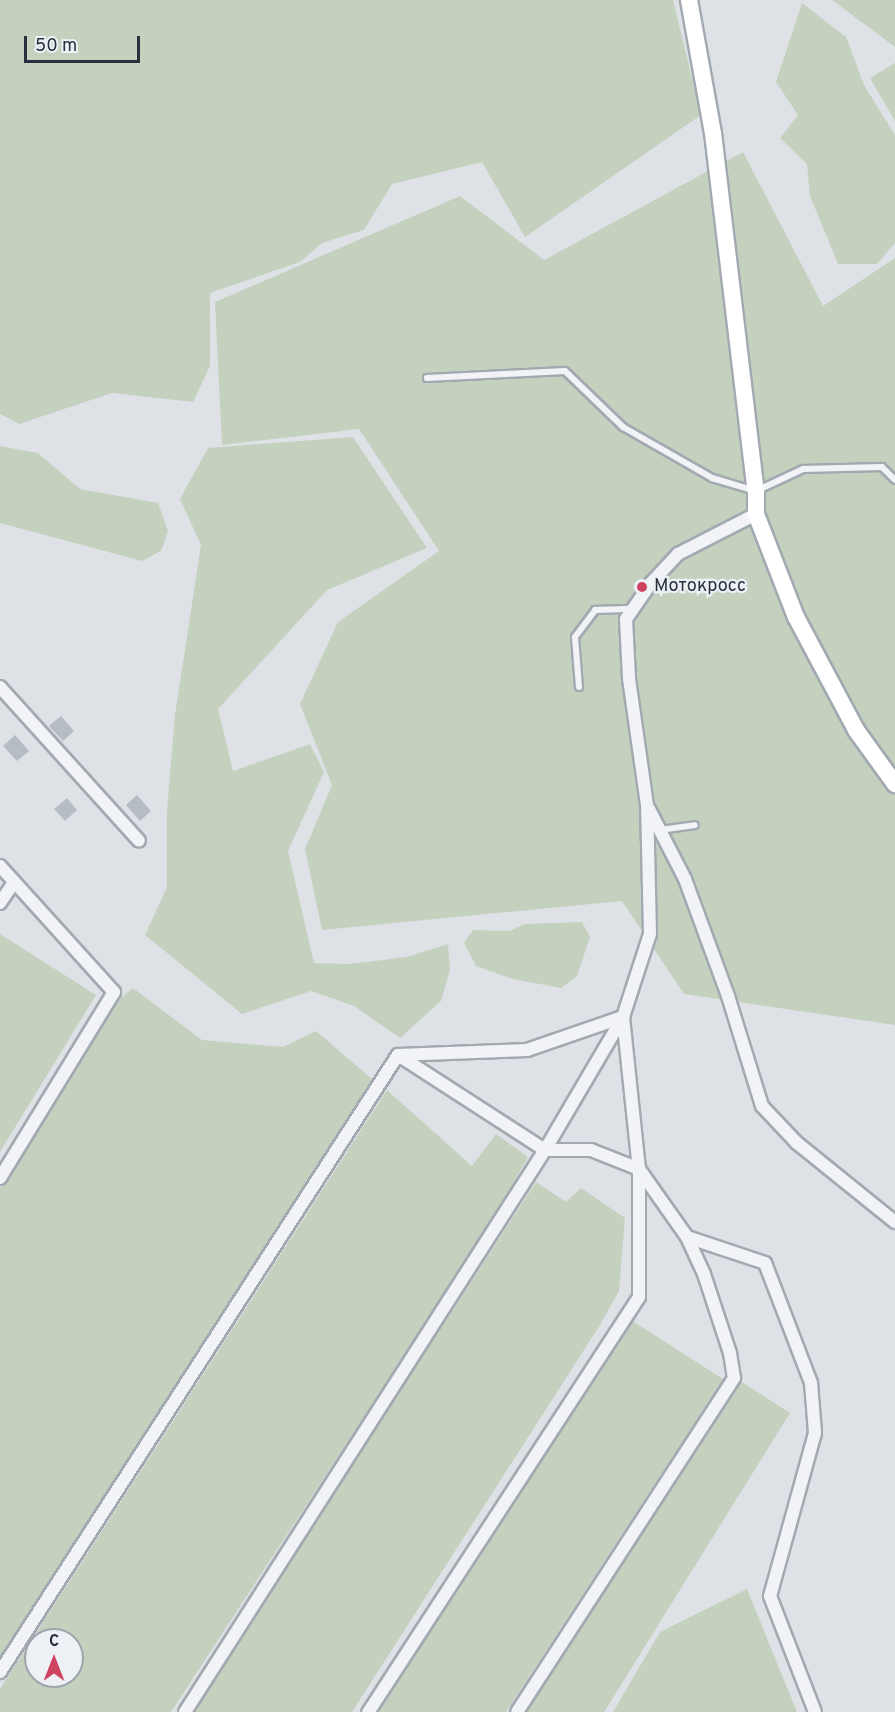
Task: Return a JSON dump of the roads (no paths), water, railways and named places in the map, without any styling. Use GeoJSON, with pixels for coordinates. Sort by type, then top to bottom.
{"type":"FeatureCollection","features":[{"type":"Feature","properties":{"kind":"street"},"geometry":{"type":"LineString","coordinates":[[689,0],[713,133],[756,490],[756,514],[796,617],[856,730],[895,784]]}},
{"type":"Feature","properties":{"kind":"street"},"geometry":{"type":"LineString","coordinates":[[185,1712],[545,1150],[623,1017],[650,934],[647,805],[629,678],[626,619],[651,583],[678,554],[756,514]]}},
{"type":"Feature","properties":{"kind":"street"},"geometry":{"type":"LineString","coordinates":[[0,687],[140,841]]}},
{"type":"Feature","properties":{"kind":"street"},"geometry":{"type":"LineString","coordinates":[[647,805],[686,879],[728,996],[762,1106],[797,1143],[895,1222]]}},
{"type":"Feature","properties":{"kind":"street"},"geometry":{"type":"LineString","coordinates":[[0,866],[114,992],[0,1178]]}},
{"type":"Feature","properties":{"kind":"street"},"geometry":{"type":"LineString","coordinates":[[0,903],[14,882]]}},
{"type":"Feature","properties":{"kind":"street"},"geometry":{"type":"LineString","coordinates":[[398,1055],[527,1050],[623,1017]]}},
{"type":"Feature","properties":{"kind":"street"},"geometry":{"type":"LineString","coordinates":[[368,1712],[639,1296],[639,1169],[623,1017]]}},
{"type":"Feature","properties":{"kind":"street"},"geometry":{"type":"LineString","coordinates":[[398,1055],[545,1150],[591,1150],[639,1169],[687,1237],[708,1285],[730,1353],[734,1378],[517,1712]]}},
{"type":"Feature","properties":{"kind":"street"},"geometry":{"type":"LineString","coordinates":[[0,1672],[398,1055]]}},
{"type":"Feature","properties":{"kind":"street"},"geometry":{"type":"LineString","coordinates":[[687,1237],[765,1263],[811,1383],[815,1433],[770,1596],[815,1712]]}},
{"type":"Feature","properties":{"kind":"lane"},"geometry":{"type":"LineString","coordinates":[[427,378],[565,371],[623,427],[712,478],[756,490],[803,469],[882,467],[895,480]]}},
{"type":"Feature","properties":{"kind":"lane"},"geometry":{"type":"LineString","coordinates":[[579,687],[575,638],[595,610],[633,609]]}},
{"type":"Feature","properties":{"kind":"lane"},"geometry":{"type":"LineString","coordinates":[[660,830],[695,825]]}},
{"type":"Feature","properties":{"kind":"place","name":"Мотокросс"},"geometry":{"type":"Point","coordinates":[642,587]}}]}
